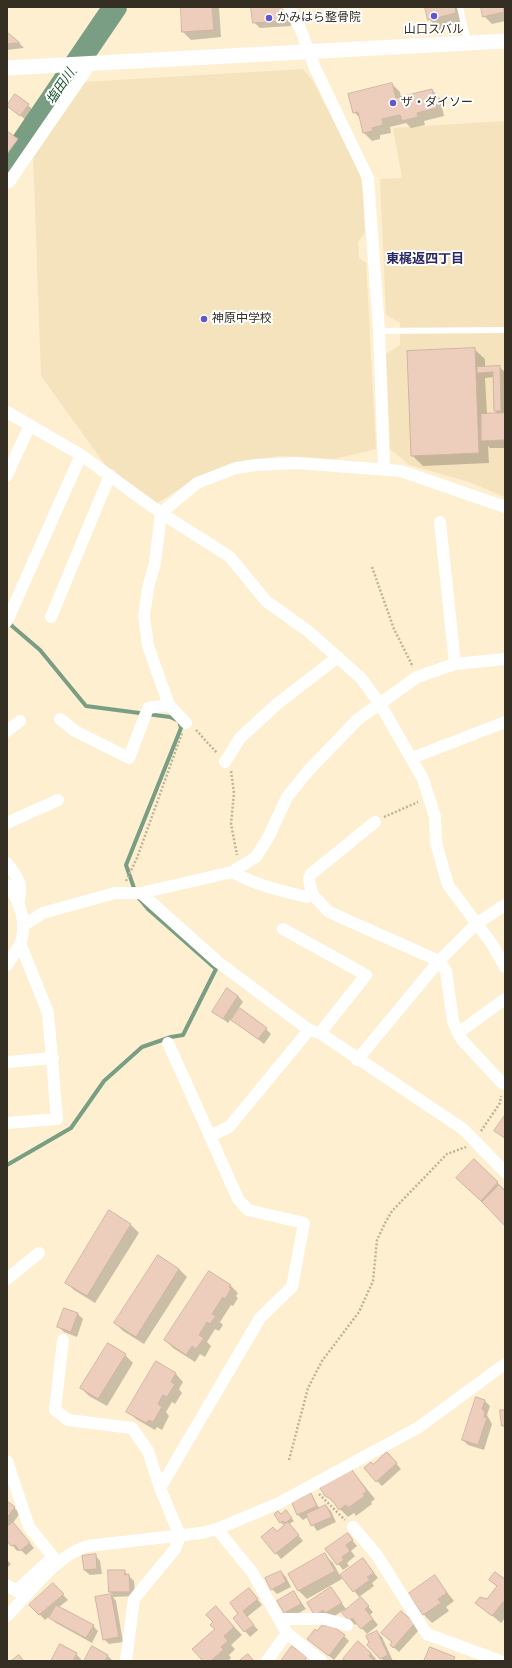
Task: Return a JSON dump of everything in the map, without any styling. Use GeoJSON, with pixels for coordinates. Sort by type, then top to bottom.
{"type":"FeatureCollection","features":[{"type":"Feature","properties":{"kind":"street"},"geometry":{"type":"LineString","coordinates":[[289,7],[300,28],[315,68],[368,178],[379,331],[384,468]]}},
{"type":"Feature","properties":{"kind":"street"},"geometry":{"type":"LineString","coordinates":[[7,68],[505,41]]}},
{"type":"Feature","properties":{"kind":"street"},"geometry":{"type":"LineString","coordinates":[[9,182],[83,64]]}},
{"type":"Feature","properties":{"kind":"street"},"geometry":{"type":"LineString","coordinates":[[7,412],[81,455],[161,513],[230,557],[266,601],[308,631],[361,678],[380,704],[412,758],[429,797],[434,817],[436,843],[448,885],[492,944],[505,967]]}},
{"type":"Feature","properties":{"kind":"street"},"geometry":{"type":"LineString","coordinates":[[7,475],[30,425]]}},
{"type":"Feature","properties":{"kind":"street"},"geometry":{"type":"LineString","coordinates":[[7,621],[81,455]]}},
{"type":"Feature","properties":{"kind":"street"},"geometry":{"type":"LineString","coordinates":[[186,723],[169,705],[148,646],[144,616],[148,588],[155,563],[161,513],[197,483],[236,468],[256,464],[297,463],[384,468],[416,474],[505,507]]}},
{"type":"Feature","properties":{"kind":"street"},"geometry":{"type":"LineString","coordinates":[[51,617],[110,475]]}},
{"type":"Feature","properties":{"kind":"street"},"geometry":{"type":"LineString","coordinates":[[440,522],[455,664]]}},
{"type":"Feature","properties":{"kind":"street"},"geometry":{"type":"LineString","coordinates":[[225,762],[246,733],[277,704],[338,657]]}},
{"type":"Feature","properties":{"kind":"street"},"geometry":{"type":"LineString","coordinates":[[24,925],[43,913],[115,892],[141,892],[226,874],[236,870],[256,857],[269,836],[287,796],[308,771],[357,720],[417,677],[455,664],[505,659]]}},
{"type":"Feature","properties":{"kind":"street"},"geometry":{"type":"LineString","coordinates":[[60,719],[75,731],[129,758],[148,708],[169,705]]}},
{"type":"Feature","properties":{"kind":"street"},"geometry":{"type":"LineString","coordinates":[[7,731],[20,721]]}},
{"type":"Feature","properties":{"kind":"street"},"geometry":{"type":"LineString","coordinates":[[412,758],[505,722]]}},
{"type":"Feature","properties":{"kind":"street"},"geometry":{"type":"LineString","coordinates":[[7,823],[58,800]]}},
{"type":"Feature","properties":{"kind":"street"},"geometry":{"type":"LineString","coordinates":[[375,822],[311,874],[309,879],[312,894],[329,912],[439,961],[446,971],[453,1021],[458,1033],[462,1040],[504,1083]]}},
{"type":"Feature","properties":{"kind":"street"},"geometry":{"type":"LineString","coordinates":[[7,863],[20,882],[22,890],[18,903]]}},
{"type":"Feature","properties":{"kind":"street"},"geometry":{"type":"LineString","coordinates":[[236,870],[246,879],[273,889],[307,897],[312,894]]}},
{"type":"Feature","properties":{"kind":"street"},"geometry":{"type":"LineString","coordinates":[[7,885],[18,903],[24,925],[20,943],[7,965]]}},
{"type":"Feature","properties":{"kind":"street"},"geometry":{"type":"LineString","coordinates":[[141,892],[218,962],[314,1032],[463,1129],[505,1172]]}},
{"type":"Feature","properties":{"kind":"street"},"geometry":{"type":"LineString","coordinates":[[357,1060],[439,961],[476,924],[505,905]]}},
{"type":"Feature","properties":{"kind":"street"},"geometry":{"type":"LineString","coordinates":[[210,1136],[229,1127],[366,975],[283,930]]}},
{"type":"Feature","properties":{"kind":"street"},"geometry":{"type":"LineString","coordinates":[[7,1123],[56,1119],[53,1058],[48,1014],[20,943]]}},
{"type":"Feature","properties":{"kind":"street"},"geometry":{"type":"LineString","coordinates":[[458,1033],[505,999]]}},
{"type":"Feature","properties":{"kind":"street"},"geometry":{"type":"LineString","coordinates":[[160,1488],[260,1318],[292,1287],[304,1223],[248,1210],[238,1199],[168,1043]]}},
{"type":"Feature","properties":{"kind":"street"},"geometry":{"type":"LineString","coordinates":[[7,1062],[53,1058]]}},
{"type":"Feature","properties":{"kind":"street"},"geometry":{"type":"LineString","coordinates":[[7,1279],[39,1253]]}},
{"type":"Feature","properties":{"kind":"street"},"geometry":{"type":"LineString","coordinates":[[63,1340],[55,1410],[68,1420],[132,1428],[148,1451],[160,1488],[180,1536],[175,1549],[134,1599],[126,1661]]}},
{"type":"Feature","properties":{"kind":"street"},"geometry":{"type":"LineString","coordinates":[[7,1585],[16,1591],[55,1561],[76,1550],[88,1546],[180,1536],[218,1529],[279,1503],[419,1427],[505,1364]]}},
{"type":"Feature","properties":{"kind":"street"},"geometry":{"type":"LineString","coordinates":[[7,1461],[29,1527],[55,1561]]}},
{"type":"Feature","properties":{"kind":"street"},"geometry":{"type":"LineString","coordinates":[[353,1527],[376,1554],[427,1634],[485,1658],[500,1661]]}},
{"type":"Feature","properties":{"kind":"street"},"geometry":{"type":"LineString","coordinates":[[218,1529],[252,1572],[287,1633],[321,1661]]}},
{"type":"Feature","properties":{"kind":"street"},"geometry":{"type":"LineString","coordinates":[[7,1616],[55,1561]]}},
{"type":"Feature","properties":{"kind":"street"},"geometry":{"type":"LineString","coordinates":[[280,1619],[325,1619],[347,1625]]}},
{"type":"Feature","properties":{"kind":"street"},"geometry":{"type":"LineString","coordinates":[[267,1661],[287,1633]]}},
{"type":"Feature","properties":{"kind":"lane"},"geometry":{"type":"LineString","coordinates":[[460,7],[468,43]]}},
{"type":"Feature","properties":{"kind":"lane"},"geometry":{"type":"LineString","coordinates":[[379,331],[505,330]]}},
{"type":"Feature","properties":{"kind":"path"},"geometry":{"type":"LineString","coordinates":[[372,567],[394,629],[417,677]]}},
{"type":"Feature","properties":{"kind":"path"},"geometry":{"type":"LineString","coordinates":[[115,892],[126,881],[136,858],[186,723],[192,727],[225,762],[232,774],[234,793],[231,824],[236,870]]}},
{"type":"Feature","properties":{"kind":"path"},"geometry":{"type":"LineString","coordinates":[[375,822],[429,797]]}},
{"type":"Feature","properties":{"kind":"path"},"geometry":{"type":"LineString","coordinates":[[289,1460],[308,1388],[322,1361],[359,1312],[373,1282],[377,1240],[385,1223],[392,1211],[447,1154],[462,1149],[475,1141],[500,1103],[504,1083]]}},
{"type":"Feature","properties":{"kind":"path"},"geometry":{"type":"LineString","coordinates":[[311,1486],[353,1527]]}},
{"type":"Feature","properties":{"kind":"shaded area","name":"神原中学校"},"geometry":{"type":"Polygon","coordinates":[[[303,69],[313,81],[359,171],[362,184],[365,233],[358,242],[359,258],[366,263],[376,449],[334,459],[280,456],[232,463],[196,478],[156,504],[106,466],[41,376],[33,154],[84,82],[303,69]]]}},
{"type":"Feature","properties":{"kind":"shaded area"},"geometry":{"type":"Polygon","coordinates":[[[505,121],[505,497],[469,482],[409,465],[390,449],[386,354],[400,345],[400,323],[386,315],[380,179],[402,178],[393,128],[505,121]]]}},
{"type":"Feature","properties":{"kind":"building"},"geometry":{"type":"Polygon","coordinates":[[[181,7],[212,7],[214,30],[182,32],[181,7]]]}},
{"type":"Feature","properties":{"kind":"building","name":"かみはら整骨院"},"geometry":{"type":"Polygon","coordinates":[[[251,7],[284,7],[286,21],[253,23],[251,7]]]}},
{"type":"Feature","properties":{"kind":"building","name":"山口スバル"},"geometry":{"type":"Polygon","coordinates":[[[425,7],[455,7],[456,13],[428,20],[425,7]]]}},
{"type":"Feature","properties":{"kind":"building"},"geometry":{"type":"Polygon","coordinates":[[[481,7],[503,7],[504,12],[483,17],[481,7]]]}},
{"type":"Feature","properties":{"kind":"building"},"geometry":{"type":"Polygon","coordinates":[[[7,32],[20,43],[7,44],[7,32]]]}},
{"type":"Feature","properties":{"kind":"building","name":"ザ・ダイソー"},"geometry":{"type":"Polygon","coordinates":[[[392,83],[396,98],[432,89],[437,108],[417,113],[418,117],[402,121],[400,115],[382,119],[383,125],[372,128],[373,131],[363,133],[358,112],[353,113],[348,94],[392,83]]]}},
{"type":"Feature","properties":{"kind":"building"},"geometry":{"type":"Polygon","coordinates":[[[15,94],[29,104],[20,116],[7,106],[15,94]]]}},
{"type":"Feature","properties":{"kind":"building"},"geometry":{"type":"Polygon","coordinates":[[[7,131],[18,139],[7,154],[7,131]]]}},
{"type":"Feature","properties":{"kind":"building"},"geometry":{"type":"Polygon","coordinates":[[[475,348],[479,453],[411,456],[407,351],[475,348]]]}},
{"type":"Feature","properties":{"kind":"building"},"geometry":{"type":"Polygon","coordinates":[[[500,366],[501,411],[494,411],[493,372],[477,373],[477,367],[500,366]]]}},
{"type":"Feature","properties":{"kind":"building"},"geometry":{"type":"Polygon","coordinates":[[[505,413],[505,440],[481,441],[481,414],[505,413]]]}},
{"type":"Feature","properties":{"kind":"building"},"geometry":{"type":"Polygon","coordinates":[[[227,988],[238,996],[223,1019],[212,1012],[227,988]]]}},
{"type":"Feature","properties":{"kind":"building"},"geometry":{"type":"Polygon","coordinates":[[[240,1008],[267,1028],[258,1039],[231,1020],[240,1008]]]}},
{"type":"Feature","properties":{"kind":"building"},"geometry":{"type":"Polygon","coordinates":[[[505,1115],[505,1138],[494,1131],[505,1115]]]}},
{"type":"Feature","properties":{"kind":"building"},"geometry":{"type":"Polygon","coordinates":[[[474,1159],[498,1182],[481,1201],[456,1178],[474,1159]]]}},
{"type":"Feature","properties":{"kind":"building"},"geometry":{"type":"Polygon","coordinates":[[[499,1185],[505,1191],[505,1226],[482,1202],[499,1185]]]}},
{"type":"Feature","properties":{"kind":"building"},"geometry":{"type":"Polygon","coordinates":[[[109,1210],[131,1224],[87,1296],[65,1283],[109,1210]]]}},
{"type":"Feature","properties":{"kind":"building"},"geometry":{"type":"Polygon","coordinates":[[[158,1255],[179,1269],[136,1337],[114,1323],[158,1255]]]}},
{"type":"Feature","properties":{"kind":"building"},"geometry":{"type":"Polygon","coordinates":[[[209,1271],[231,1285],[229,1287],[231,1289],[225,1299],[223,1297],[212,1314],[216,1316],[210,1324],[207,1322],[199,1335],[204,1338],[196,1349],[192,1346],[186,1355],[164,1340],[209,1271]]]}},
{"type":"Feature","properties":{"kind":"building"},"geometry":{"type":"Polygon","coordinates":[[[64,1308],[78,1313],[71,1332],[57,1327],[64,1308]]]}},
{"type":"Feature","properties":{"kind":"building"},"geometry":{"type":"Polygon","coordinates":[[[108,1343],[126,1354],[98,1399],[80,1388],[108,1343]]]}},
{"type":"Feature","properties":{"kind":"building"},"geometry":{"type":"Polygon","coordinates":[[[156,1361],[176,1373],[171,1382],[175,1384],[167,1397],[163,1395],[158,1404],[162,1407],[153,1422],[149,1420],[146,1423],[126,1412],[156,1361]]]}},
{"type":"Feature","properties":{"kind":"building"},"geometry":{"type":"Polygon","coordinates":[[[476,1397],[485,1400],[482,1409],[485,1412],[484,1417],[487,1418],[478,1445],[462,1440],[476,1397]]]}},
{"type":"Feature","properties":{"kind":"building"},"geometry":{"type":"Polygon","coordinates":[[[500,1410],[505,1410],[505,1426],[502,1426],[500,1410]]]}},
{"type":"Feature","properties":{"kind":"building"},"geometry":{"type":"Polygon","coordinates":[[[387,1452],[397,1463],[376,1482],[364,1468],[371,1462],[373,1464],[387,1452]]]}},
{"type":"Feature","properties":{"kind":"building"},"geometry":{"type":"Polygon","coordinates":[[[350,1467],[367,1491],[363,1494],[365,1496],[348,1508],[346,1505],[339,1510],[331,1499],[325,1496],[320,1488],[350,1467]]]}},
{"type":"Feature","properties":{"kind":"building"},"geometry":{"type":"Polygon","coordinates":[[[311,1493],[317,1506],[297,1515],[292,1503],[311,1493]]]}},
{"type":"Feature","properties":{"kind":"building"},"geometry":{"type":"Polygon","coordinates":[[[7,1501],[15,1507],[7,1518],[7,1501]]]}},
{"type":"Feature","properties":{"kind":"building"},"geometry":{"type":"Polygon","coordinates":[[[326,1505],[332,1517],[311,1526],[306,1514],[326,1505]]]}},
{"type":"Feature","properties":{"kind":"building"},"geometry":{"type":"Polygon","coordinates":[[[286,1510],[292,1518],[285,1523],[283,1521],[280,1523],[274,1514],[278,1511],[281,1514],[286,1510]]]}},
{"type":"Feature","properties":{"kind":"building"},"geometry":{"type":"Polygon","coordinates":[[[13,1522],[30,1543],[20,1551],[15,1545],[11,1546],[7,1541],[7,1527],[13,1522]]]}},
{"type":"Feature","properties":{"kind":"building"},"geometry":{"type":"Polygon","coordinates":[[[288,1522],[299,1535],[275,1554],[261,1537],[273,1527],[277,1531],[288,1522]]]}},
{"type":"Feature","properties":{"kind":"building"},"geometry":{"type":"Polygon","coordinates":[[[348,1533],[353,1540],[346,1545],[350,1551],[342,1557],[344,1560],[337,1565],[325,1549],[348,1533]]]}},
{"type":"Feature","properties":{"kind":"building"},"geometry":{"type":"Polygon","coordinates":[[[325,1553],[335,1571],[298,1591],[288,1574],[325,1553]]]}},
{"type":"Feature","properties":{"kind":"building"},"geometry":{"type":"Polygon","coordinates":[[[96,1554],[97,1569],[84,1570],[82,1556],[96,1554]]]}},
{"type":"Feature","properties":{"kind":"building"},"geometry":{"type":"Polygon","coordinates":[[[363,1558],[374,1573],[367,1577],[370,1580],[353,1592],[340,1575],[363,1558]]]}},
{"type":"Feature","properties":{"kind":"building"},"geometry":{"type":"Polygon","coordinates":[[[108,1570],[125,1570],[125,1575],[129,1574],[130,1592],[109,1592],[108,1570]]]}},
{"type":"Feature","properties":{"kind":"building"},"geometry":{"type":"Polygon","coordinates":[[[281,1571],[286,1582],[271,1590],[265,1578],[281,1571]]]}},
{"type":"Feature","properties":{"kind":"building"},"geometry":{"type":"Polygon","coordinates":[[[495,1572],[505,1579],[505,1600],[492,1616],[475,1603],[480,1597],[487,1599],[497,1586],[489,1580],[495,1572]]]}},
{"type":"Feature","properties":{"kind":"building"},"geometry":{"type":"Polygon","coordinates":[[[435,1575],[447,1593],[438,1599],[441,1603],[423,1615],[408,1594],[435,1575]]]}},
{"type":"Feature","properties":{"kind":"building"},"geometry":{"type":"Polygon","coordinates":[[[53,1583],[64,1594],[39,1615],[29,1605],[53,1583]]]}},
{"type":"Feature","properties":{"kind":"building"},"geometry":{"type":"Polygon","coordinates":[[[331,1587],[342,1603],[325,1613],[323,1610],[315,1616],[307,1603],[331,1587]]]}},
{"type":"Feature","properties":{"kind":"building"},"geometry":{"type":"Polygon","coordinates":[[[249,1588],[258,1599],[243,1611],[254,1625],[244,1632],[233,1618],[238,1614],[230,1603],[249,1588]]]}},
{"type":"Feature","properties":{"kind":"building"},"geometry":{"type":"Polygon","coordinates":[[[294,1591],[301,1604],[284,1613],[277,1601],[294,1591]]]}},
{"type":"Feature","properties":{"kind":"building"},"geometry":{"type":"Polygon","coordinates":[[[111,1594],[119,1637],[103,1640],[95,1597],[111,1594]]]}},
{"type":"Feature","properties":{"kind":"building"},"geometry":{"type":"Polygon","coordinates":[[[361,1597],[369,1606],[365,1609],[373,1619],[361,1629],[352,1618],[349,1621],[342,1613],[361,1597]]]}},
{"type":"Feature","properties":{"kind":"building"},"geometry":{"type":"Polygon","coordinates":[[[56,1605],[94,1625],[86,1638],[49,1618],[56,1605]]]}},
{"type":"Feature","properties":{"kind":"building"},"geometry":{"type":"Polygon","coordinates":[[[216,1606],[234,1627],[224,1636],[228,1641],[221,1647],[224,1649],[211,1661],[203,1661],[192,1649],[215,1629],[210,1625],[213,1622],[206,1615],[216,1606]]]}},
{"type":"Feature","properties":{"kind":"building"},"geometry":{"type":"Polygon","coordinates":[[[401,1611],[415,1623],[393,1648],[390,1645],[392,1642],[381,1633],[401,1611]]]}},
{"type":"Feature","properties":{"kind":"building"},"geometry":{"type":"Polygon","coordinates":[[[330,1624],[345,1635],[329,1656],[307,1639],[315,1629],[317,1631],[322,1625],[324,1626],[330,1624]]]}},
{"type":"Feature","properties":{"kind":"building"},"geometry":{"type":"Polygon","coordinates":[[[377,1631],[388,1655],[380,1659],[367,1645],[369,1642],[366,1636],[377,1631]]]}},
{"type":"Feature","properties":{"kind":"building"},"geometry":{"type":"Polygon","coordinates":[[[358,1641],[371,1653],[369,1656],[375,1661],[346,1661],[343,1659],[358,1641]]]}},
{"type":"Feature","properties":{"kind":"building"},"geometry":{"type":"Polygon","coordinates":[[[60,1644],[77,1653],[73,1661],[51,1661],[60,1644]]]}},
{"type":"Feature","properties":{"kind":"building"},"geometry":{"type":"Polygon","coordinates":[[[92,1646],[108,1655],[105,1661],[84,1661],[92,1646]]]}},
{"type":"Feature","properties":{"kind":"building"},"geometry":{"type":"Polygon","coordinates":[[[292,1646],[307,1657],[304,1661],[281,1661],[292,1646]]]}},
{"type":"Feature","properties":{"kind":"building"},"geometry":{"type":"Polygon","coordinates":[[[430,1647],[455,1657],[453,1661],[424,1661],[430,1647]]]}},
{"type":"Feature","properties":{"kind":"building"},"geometry":{"type":"Polygon","coordinates":[[[248,1654],[254,1661],[239,1661],[248,1654]]]}},
{"type":"Feature","properties":{"kind":"building"},"geometry":{"type":"Polygon","coordinates":[[[19,1655],[24,1661],[11,1661],[19,1655]]]}},
{"type":"Feature","properties":{"kind":"waterway","name":"塩田川"},"geometry":{"type":"LineString","coordinates":[[7,166],[115,7]]}},
{"type":"Feature","properties":{"kind":"waterway"},"geometry":{"type":"LineString","coordinates":[[9,621],[12,626],[40,650],[86,706],[170,717],[179,721],[181,728],[126,865],[135,891]]}},
{"type":"Feature","properties":{"kind":"waterway"},"geometry":{"type":"LineString","coordinates":[[7,1165],[71,1128],[104,1081],[142,1047],[171,1037],[183,1035],[216,969],[148,909],[138,897]]}},
{"type":"Feature","properties":{"kind":"place","name":"山口スバル"},"geometry":{"type":"Point","coordinates":[434,16]}},
{"type":"Feature","properties":{"kind":"place","name":"かみはら整骨院"},"geometry":{"type":"Point","coordinates":[269,18]}},
{"type":"Feature","properties":{"kind":"place","name":"ザ・ダイソー"},"geometry":{"type":"Point","coordinates":[393,103]}},
{"type":"Feature","properties":{"kind":"place","name":"神原中学校"},"geometry":{"type":"Point","coordinates":[204,319]}},
{"type":"Feature","properties":{"kind":"district","name":"東梶返四丁目"},"geometry":{"type":"Point","coordinates":[425,260]}}]}
